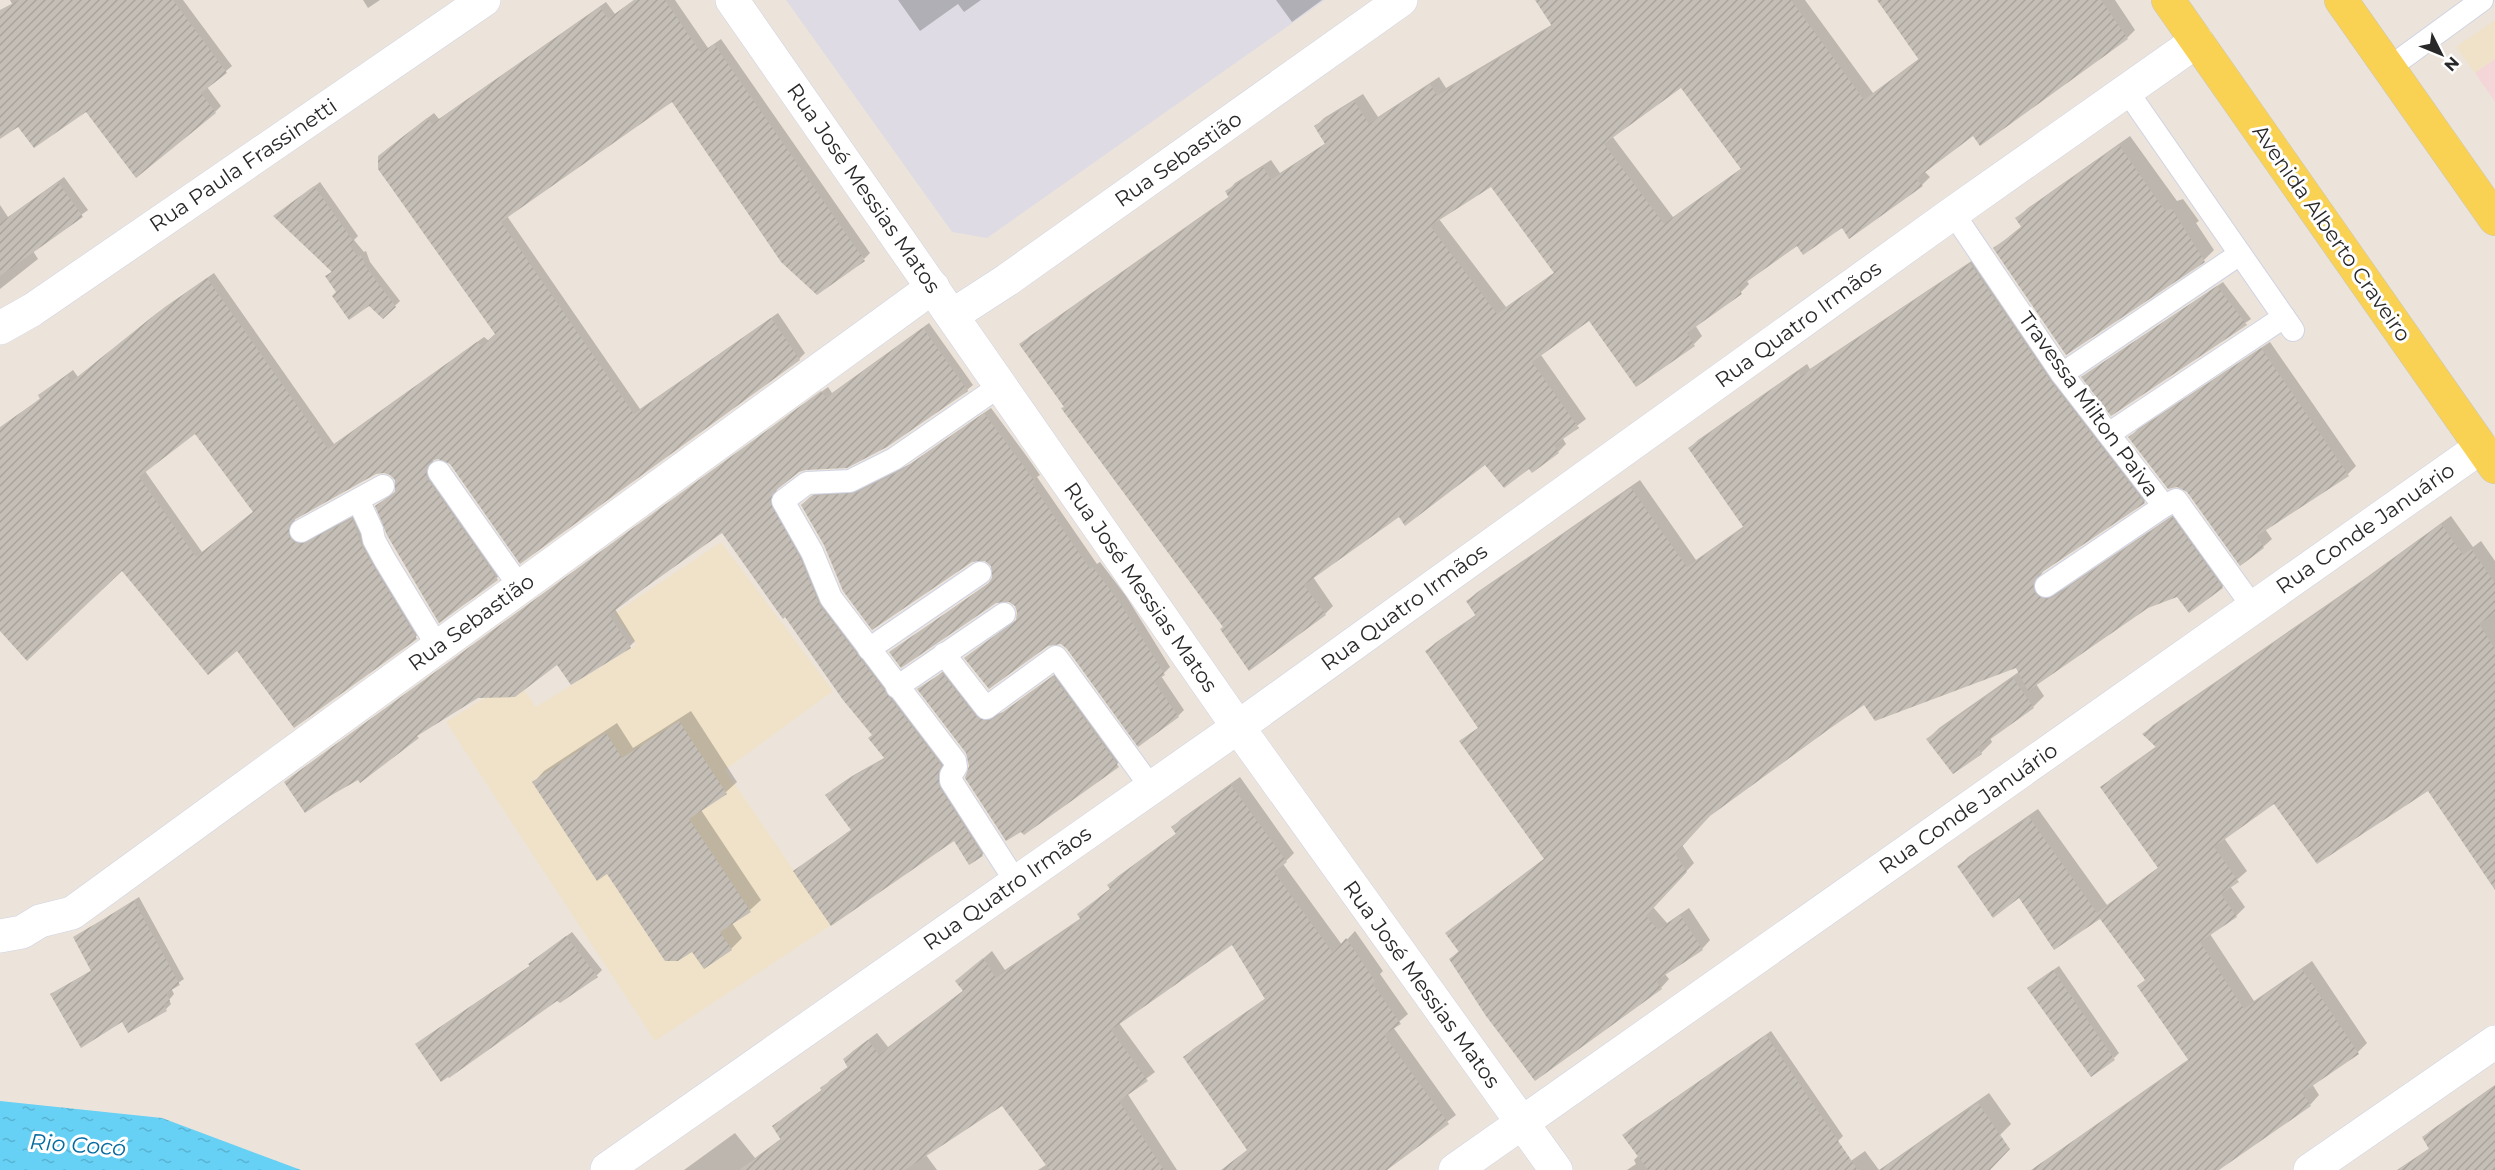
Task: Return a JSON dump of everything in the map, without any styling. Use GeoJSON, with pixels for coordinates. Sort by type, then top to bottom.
{"type":"FeatureCollection","features":[{"type":"Feature","properties":{"kind":"main road","name":"Avenida Alberto Craveiro"},"geometry":{"type":"LineString","coordinates":[[2168,0],[2488,457]]}},
{"type":"Feature","properties":{"kind":"main road"},"geometry":{"type":"LineString","coordinates":[[2341,0],[2495,219]]}},
{"type":"Feature","properties":{"kind":"street","name":"Rua Paula Frassinetti"},"geometry":{"type":"LineString","coordinates":[[0,328],[32,310],[484,0]]}},
{"type":"Feature","properties":{"kind":"street","name":"Rua José Messias Matos"},"geometry":{"type":"LineString","coordinates":[[732,0],[1238,727],[1556,1170]]}},
{"type":"Feature","properties":{"kind":"street","name":"Rua Sebastião"},"geometry":{"type":"LineString","coordinates":[[953,315],[1008,280],[1401,0]]}},
{"type":"Feature","properties":{"kind":"street","name":"Rua Quatro Irmãos"},"geometry":{"type":"LineString","coordinates":[[608,1169],[1238,727],[1953,213],[2197,41]]}},
{"type":"Feature","properties":{"kind":"street","name":"Rua Sebastião"},"geometry":{"type":"LineString","coordinates":[[0,936],[22,932],[40,921],[72,913],[933,287]]}},
{"type":"Feature","properties":{"kind":"street","name":"Rua Conde Januário"},"geometry":{"type":"LineString","coordinates":[[1455,1170],[2253,607],[2488,457]]}},
{"type":"Feature","properties":{"kind":"street"},"geometry":{"type":"LineString","coordinates":[[2310,1170],[2495,1042]]}},
{"type":"Feature","properties":{"kind":"lane"},"geometry":{"type":"LineString","coordinates":[[2389,68],[2482,0]]}},
{"type":"Feature","properties":{"kind":"lane"},"geometry":{"type":"LineString","coordinates":[[2110,433],[2288,324],[2127,91]]}},
{"type":"Feature","properties":{"kind":"lane","name":"Travessa Milton Paiva"},"geometry":{"type":"LineString","coordinates":[[1953,213],[2062,374],[2110,433],[2164,506],[2176,500],[2253,607]]}},
{"type":"Feature","properties":{"kind":"lane"},"geometry":{"type":"LineString","coordinates":[[2062,374],[2240,254]]}},
{"type":"Feature","properties":{"kind":"lane"},"geometry":{"type":"LineString","coordinates":[[1001,385],[894,459],[850,481],[807,483],[783,501],[812,552],[831,598],[848,617],[897,687],[955,761],[956,767],[951,775],[951,781],[1016,882]]}},
{"type":"Feature","properties":{"kind":"lane"},"geometry":{"type":"LineString","coordinates":[[439,472],[520,587]]}},
{"type":"Feature","properties":{"kind":"lane"},"geometry":{"type":"LineString","coordinates":[[301,531],[383,486]]}},
{"type":"Feature","properties":{"kind":"lane"},"geometry":{"type":"LineString","coordinates":[[358,500],[384,560],[438,647]]}},
{"type":"Feature","properties":{"kind":"lane"},"geometry":{"type":"LineString","coordinates":[[2046,586],[2164,506]]}},
{"type":"Feature","properties":{"kind":"lane"},"geometry":{"type":"LineString","coordinates":[[869,649],[980,573]]}},
{"type":"Feature","properties":{"kind":"lane"},"geometry":{"type":"LineString","coordinates":[[897,687],[1004,614]]}},
{"type":"Feature","properties":{"kind":"lane"},"geometry":{"type":"LineString","coordinates":[[944,654],[986,708],[1056,657],[1151,787]]}},
{"type":"Feature","properties":{"kind":"shaded area"},"geometry":{"type":"Polygon","coordinates":[[[786,0],[1325,0],[987,238],[952,232],[786,0]]]}},
{"type":"Feature","properties":{"kind":"shaded area"},"geometry":{"type":"Polygon","coordinates":[[[2495,20],[2495,59],[2475,73],[2456,47],[2495,20]]]}},
{"type":"Feature","properties":{"kind":"shaded area"},"geometry":{"type":"Polygon","coordinates":[[[2495,59],[2495,102],[2475,73],[2495,59]]]}},
{"type":"Feature","properties":{"kind":"shaded area"},"geometry":{"type":"Polygon","coordinates":[[[721,542],[833,691],[725,770],[831,925],[655,1041],[446,722],[516,678],[536,707],[636,645],[615,613],[721,542]]]}},
{"type":"Feature","properties":{"kind":"water","name":"Rio Cocó"},"geometry":{"type":"Polygon","coordinates":[[[0,1101],[162,1118],[301,1170],[0,1170],[0,1101]]]}},
{"type":"Feature","properties":{"kind":"building"},"geometry":{"type":"Polygon","coordinates":[[[19,0],[173,0],[227,73],[201,93],[216,113],[136,178],[86,112],[34,148],[18,127],[0,139],[0,10],[19,0]]]}},
{"type":"Feature","properties":{"kind":"building"},"geometry":{"type":"Polygon","coordinates":[[[634,0],[665,0],[701,53],[714,44],[865,261],[817,295],[781,262],[672,102],[501,222],[634,414],[771,318],[800,360],[520,564],[450,464],[438,459],[431,461],[426,473],[428,480],[498,580],[439,623],[387,535],[375,506],[395,492],[395,480],[390,475],[376,474],[294,520],[289,525],[289,537],[301,544],[352,519],[362,547],[417,639],[294,728],[237,651],[208,675],[122,571],[27,661],[0,631],[0,427],[40,399],[38,395],[67,375],[71,382],[157,313],[207,278],[328,449],[477,342],[482,346],[495,334],[378,169],[378,156],[427,118],[432,124],[600,7],[608,19],[634,0]],[[195,434],[139,477],[196,557],[253,512],[195,434]]]}},
{"type":"Feature","properties":{"kind":"building"},"geometry":{"type":"Polygon","coordinates":[[[1535,0],[1791,0],[1864,100],[1919,60],[1877,0],[2101,0],[2128,39],[1980,146],[1973,136],[1916,179],[1923,186],[1849,239],[1842,228],[1803,255],[1797,246],[1738,288],[1742,294],[1687,333],[1695,346],[1636,387],[1589,321],[1532,362],[1579,428],[1554,445],[1559,453],[1532,473],[1529,469],[1504,488],[1485,465],[1405,526],[1399,517],[1304,585],[1326,615],[1249,671],[1220,629],[1223,627],[1061,408],[1064,407],[1019,344],[1229,198],[1225,191],[1263,167],[1271,180],[1325,144],[1314,126],[1354,101],[1369,124],[1430,84],[1437,96],[1552,26],[1535,0]],[[1681,88],[1604,144],[1664,224],[1741,169],[1681,88]],[[1491,187],[1430,226],[1497,314],[1554,273],[1491,187]]]}},
{"type":"Feature","properties":{"kind":"building"},"geometry":{"type":"Polygon","coordinates":[[[2119,145],[2165,211],[2172,209],[2205,262],[2066,355],[1993,248],[2022,228],[2015,218],[2119,145]]]}},
{"type":"Feature","properties":{"kind":"building"},"geometry":{"type":"Polygon","coordinates":[[[58,182],[83,217],[0,276],[0,223],[58,182]]]}},
{"type":"Feature","properties":{"kind":"building"},"geometry":{"type":"Polygon","coordinates":[[[314,186],[354,242],[350,246],[358,257],[361,255],[366,267],[396,307],[383,319],[369,306],[349,320],[332,296],[336,292],[325,276],[332,272],[273,216],[314,186]]]}},
{"type":"Feature","properties":{"kind":"building"},"geometry":{"type":"Polygon","coordinates":[[[1970,263],[2051,382],[2145,503],[2038,575],[2033,586],[2035,594],[2046,599],[2054,597],[2172,517],[2223,588],[2189,613],[2177,597],[2148,608],[2028,691],[2016,668],[1875,721],[1864,705],[1832,727],[1710,816],[1675,854],[1687,872],[1646,916],[1658,930],[1680,915],[1703,950],[1656,981],[1662,989],[1535,1081],[1486,1016],[1449,959],[1459,952],[1445,933],[1544,859],[1459,741],[1478,728],[1425,651],[1476,616],[1466,601],[1631,488],[1687,567],[1744,528],[1688,448],[1798,371],[1801,376],[1970,263]]]}},
{"type":"Feature","properties":{"kind":"building"},"geometry":{"type":"Polygon","coordinates":[[[2217,286],[2247,325],[2111,416],[2081,377],[2217,286]]]}},
{"type":"Feature","properties":{"kind":"building"},"geometry":{"type":"Polygon","coordinates":[[[923,328],[968,391],[887,447],[847,468],[799,472],[775,491],[770,502],[800,558],[820,606],[941,765],[938,775],[940,788],[983,856],[969,865],[954,841],[831,926],[793,871],[851,830],[825,795],[885,759],[868,738],[872,735],[843,700],[722,533],[609,615],[631,648],[571,685],[557,665],[515,697],[478,698],[417,736],[419,738],[360,783],[358,780],[305,813],[284,782],[821,391],[826,398],[923,328]]]}},
{"type":"Feature","properties":{"kind":"building"},"geometry":{"type":"Polygon","coordinates":[[[2261,348],[2349,476],[2257,536],[2264,548],[2240,566],[2187,492],[2177,487],[2168,489],[2128,437],[2261,348]]]}},
{"type":"Feature","properties":{"kind":"building"},"geometry":{"type":"Polygon","coordinates":[[[984,413],[1035,482],[1032,484],[1090,569],[1093,567],[1120,603],[1165,675],[1154,682],[1179,717],[1138,747],[1067,649],[1061,644],[1048,646],[989,689],[964,658],[1016,620],[1015,606],[1009,602],[996,603],[901,668],[889,652],[988,584],[992,578],[991,566],[985,561],[972,562],[872,630],[843,591],[824,545],[801,505],[812,496],[856,493],[902,470],[984,413]]]}},
{"type":"Feature","properties":{"kind":"building"},"geometry":{"type":"Polygon","coordinates":[[[2441,524],[2463,555],[2471,549],[2495,583],[2495,613],[2479,624],[2495,649],[2495,890],[2428,791],[2317,864],[2274,804],[2214,847],[2239,882],[2221,894],[2237,917],[2200,942],[2244,1009],[2302,969],[2359,1054],[2302,1093],[2311,1106],[2219,1170],[2031,1170],[2189,1061],[2137,986],[2145,980],[2100,919],[2054,950],[2019,898],[1993,918],[1957,866],[2029,817],[2097,913],[2158,868],[2100,787],[2157,748],[2142,734],[2356,586],[2441,524]]]}},
{"type":"Feature","properties":{"kind":"building"},"geometry":{"type":"Polygon","coordinates":[[[942,673],[975,716],[987,721],[994,719],[1053,676],[1119,767],[1024,835],[1021,832],[1006,841],[965,778],[969,766],[966,753],[917,689],[942,673]]]}},
{"type":"Feature","properties":{"kind":"building"},"geometry":{"type":"Polygon","coordinates":[[[2013,678],[2034,708],[1978,748],[1982,754],[1953,774],[1926,739],[2013,678]]]}},
{"type":"Feature","properties":{"kind":"building"},"geometry":{"type":"Polygon","coordinates":[[[679,721],[727,794],[689,819],[751,912],[720,932],[732,950],[704,969],[692,952],[678,961],[665,961],[607,874],[597,881],[532,782],[606,733],[622,758],[679,721]]]}},
{"type":"Feature","properties":{"kind":"building"},"geometry":{"type":"Polygon","coordinates":[[[1231,785],[1287,862],[1274,872],[1333,953],[1346,938],[1375,981],[1372,983],[1401,1024],[1384,1035],[1449,1124],[1387,1170],[1221,1170],[1247,1150],[1183,1057],[1265,999],[1232,945],[1111,1030],[1148,1081],[1119,1101],[1164,1170],[1050,1170],[1002,1106],[905,1170],[739,1170],[781,1140],[772,1126],[822,1091],[820,1088],[848,1068],[843,1059],[868,1040],[879,1055],[963,991],[955,981],[983,958],[996,978],[1081,920],[1077,914],[1110,889],[1107,885],[1176,834],[1171,827],[1231,785]]]}},
{"type":"Feature","properties":{"kind":"building"},"geometry":{"type":"Polygon","coordinates":[[[134,901],[180,985],[166,993],[170,1001],[164,1005],[167,1011],[128,1033],[122,1022],[81,1048],[50,994],[91,971],[73,937],[134,901]]]}},
{"type":"Feature","properties":{"kind":"building"},"geometry":{"type":"Polygon","coordinates":[[[566,936],[598,977],[560,1003],[557,1001],[441,1082],[415,1044],[530,966],[528,964],[566,936]]]}},
{"type":"Feature","properties":{"kind":"building"},"geometry":{"type":"Polygon","coordinates":[[[2053,970],[2115,1060],[2091,1077],[2027,988],[2053,970]]]}},
{"type":"Feature","properties":{"kind":"building"},"geometry":{"type":"Polygon","coordinates":[[[1766,1035],[1858,1170],[1648,1170],[1622,1135],[1766,1035]]]}},
{"type":"Feature","properties":{"kind":"building"},"geometry":{"type":"Polygon","coordinates":[[[2495,1086],[2495,1170],[2398,1170],[2429,1149],[2422,1137],[2495,1086]]]}},
{"type":"Feature","properties":{"kind":"building"},"geometry":{"type":"Polygon","coordinates":[[[1978,1103],[2010,1149],[1990,1170],[1880,1170],[1978,1103]]]}}]}
